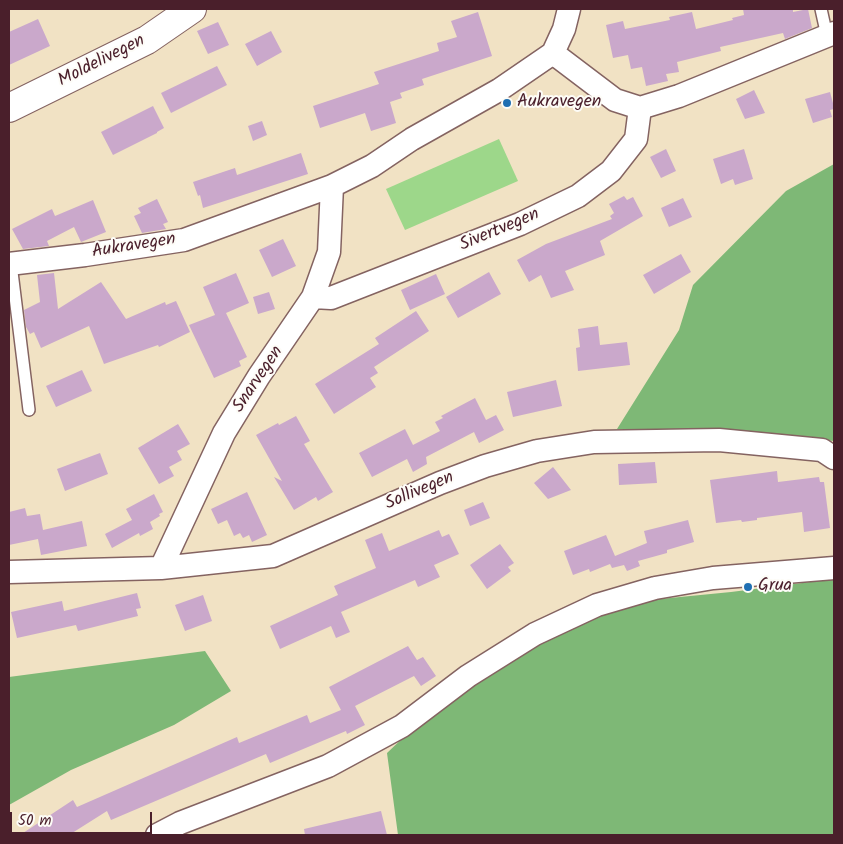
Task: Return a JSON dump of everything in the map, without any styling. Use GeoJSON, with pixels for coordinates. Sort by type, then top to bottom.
{"type":"FeatureCollection","features":[{"type":"Feature","properties":{"kind":"main road","name":"Moldelivegen"},"geometry":{"type":"LineString","coordinates":[[9,108],[147,40],[192,9]]}},
{"type":"Feature","properties":{"kind":"street"},"geometry":{"type":"LineString","coordinates":[[569,9],[564,30],[553,53],[616,100],[640,108],[679,96],[831,35]]}},
{"type":"Feature","properties":{"kind":"street","name":"Aukravegen"},"geometry":{"type":"LineString","coordinates":[[10,264],[184,240],[332,186],[372,166],[434,126],[499,90],[553,53]]}},
{"type":"Feature","properties":{"kind":"street","name":"Sivertvegen"},"geometry":{"type":"LineString","coordinates":[[314,297],[331,298],[520,224],[578,196],[611,171],[636,139],[640,108]]}},
{"type":"Feature","properties":{"kind":"street","name":"Snarvegen"},"geometry":{"type":"LineString","coordinates":[[162,568],[224,433],[259,376],[314,297],[329,252],[332,186]]}},
{"type":"Feature","properties":{"kind":"street","name":"Sollivegen"},"geometry":{"type":"LineString","coordinates":[[9,572],[162,568],[273,556],[440,483],[485,466],[537,451],[594,442],[719,440],[822,450],[834,458]]}},
{"type":"Feature","properties":{"kind":"street"},"geometry":{"type":"LineString","coordinates":[[157,835],[180,823],[328,766],[402,726],[468,676],[535,634],[597,605],[655,588],[713,578],[834,568]]}},
{"type":"Feature","properties":{"kind":"lane"},"geometry":{"type":"LineString","coordinates":[[821,9],[831,35]]}},
{"type":"Feature","properties":{"kind":"lane","name":"Aukravegen"},"geometry":{"type":"LineString","coordinates":[[10,264],[29,410]]}},
{"type":"Feature","properties":{"kind":"green space"},"geometry":{"type":"Polygon","coordinates":[[[499,139],[518,181],[405,230],[386,189],[499,139]]]}},
{"type":"Feature","properties":{"kind":"green space"},"geometry":{"type":"Polygon","coordinates":[[[834,164],[834,441],[721,429],[617,429],[679,330],[693,285],[786,191],[834,164]]]}},
{"type":"Feature","properties":{"kind":"green space"},"geometry":{"type":"Polygon","coordinates":[[[834,579],[834,835],[398,835],[387,753],[466,678],[609,604],[731,592],[834,579]]]}},
{"type":"Feature","properties":{"kind":"green space"},"geometry":{"type":"Polygon","coordinates":[[[205,651],[231,691],[174,725],[71,770],[9,805],[9,677],[205,651]]]}},
{"type":"Feature","properties":{"kind":"building"},"geometry":{"type":"Polygon","coordinates":[[[743,9],[793,9],[793,12],[808,9],[812,28],[785,39],[783,33],[720,47],[721,51],[677,62],[679,72],[666,74],[668,81],[646,86],[642,67],[631,69],[628,55],[613,58],[606,25],[623,21],[625,29],[670,20],[669,17],[692,12],[696,29],[733,20],[732,18],[744,15],[743,9]]]}},
{"type":"Feature","properties":{"kind":"building"},"geometry":{"type":"Polygon","coordinates":[[[478,12],[492,56],[422,79],[424,85],[400,93],[402,98],[390,102],[396,123],[371,131],[365,113],[320,128],[313,106],[379,84],[374,72],[439,51],[437,43],[457,37],[451,21],[478,12]]]}},
{"type":"Feature","properties":{"kind":"building"},"geometry":{"type":"Polygon","coordinates":[[[38,19],[50,46],[9,65],[9,32],[38,19]]]}},
{"type":"Feature","properties":{"kind":"building"},"geometry":{"type":"Polygon","coordinates":[[[218,22],[229,45],[208,54],[197,31],[218,22]]]}},
{"type":"Feature","properties":{"kind":"building"},"geometry":{"type":"Polygon","coordinates":[[[271,31],[282,52],[257,66],[245,44],[271,31]]]}},
{"type":"Feature","properties":{"kind":"building"},"geometry":{"type":"Polygon","coordinates":[[[217,66],[227,85],[171,113],[161,93],[217,66]]]}},
{"type":"Feature","properties":{"kind":"building"},"geometry":{"type":"Polygon","coordinates":[[[754,90],[765,113],[745,119],[736,99],[754,90]]]}},
{"type":"Feature","properties":{"kind":"building"},"geometry":{"type":"Polygon","coordinates":[[[830,92],[834,107],[834,109],[830,110],[832,117],[813,123],[805,99],[830,92]]]}},
{"type":"Feature","properties":{"kind":"building"},"geometry":{"type":"Polygon","coordinates":[[[153,106],[164,128],[113,155],[101,132],[153,106]]]}},
{"type":"Feature","properties":{"kind":"building"},"geometry":{"type":"Polygon","coordinates":[[[262,121],[267,135],[253,141],[248,126],[262,121]]]}},
{"type":"Feature","properties":{"kind":"building"},"geometry":{"type":"Polygon","coordinates":[[[666,149],[676,171],[661,178],[650,157],[666,149]]]}},
{"type":"Feature","properties":{"kind":"building"},"geometry":{"type":"Polygon","coordinates":[[[744,149],[753,179],[735,185],[733,179],[721,184],[713,159],[744,149]]]}},
{"type":"Feature","properties":{"kind":"building"},"geometry":{"type":"Polygon","coordinates":[[[301,153],[308,174],[203,208],[200,195],[198,196],[193,182],[235,168],[237,175],[301,153]]]}},
{"type":"Feature","properties":{"kind":"building"},"geometry":{"type":"Polygon","coordinates":[[[624,196],[627,200],[633,197],[643,216],[600,241],[605,255],[565,271],[574,290],[551,298],[541,275],[529,282],[517,260],[546,244],[612,219],[610,216],[614,213],[609,204],[624,196]]]}},
{"type":"Feature","properties":{"kind":"building"},"geometry":{"type":"Polygon","coordinates":[[[683,198],[692,217],[669,227],[661,208],[683,198]]]}},
{"type":"Feature","properties":{"kind":"building"},"geometry":{"type":"Polygon","coordinates":[[[157,199],[168,222],[163,224],[166,229],[142,233],[134,216],[141,213],[138,208],[157,199]]]}},
{"type":"Feature","properties":{"kind":"building"},"geometry":{"type":"Polygon","coordinates":[[[93,200],[106,232],[81,242],[74,227],[47,241],[49,246],[23,249],[12,229],[52,209],[55,216],[93,200]]]}},
{"type":"Feature","properties":{"kind":"building"},"geometry":{"type":"Polygon","coordinates":[[[283,239],[296,266],[272,277],[259,250],[283,239]]]}},
{"type":"Feature","properties":{"kind":"building"},"geometry":{"type":"Polygon","coordinates":[[[681,254],[691,272],[654,294],[643,275],[681,254]]]}},
{"type":"Feature","properties":{"kind":"building"},"geometry":{"type":"Polygon","coordinates":[[[489,272],[501,294],[458,318],[446,297],[489,272]]]}},
{"type":"Feature","properties":{"kind":"building"},"geometry":{"type":"Polygon","coordinates":[[[54,273],[58,309],[101,282],[126,319],[165,302],[166,305],[176,301],[190,332],[159,347],[158,345],[104,364],[89,326],[41,348],[34,332],[30,334],[26,327],[24,310],[40,302],[37,275],[54,273]]]}},
{"type":"Feature","properties":{"kind":"building"},"geometry":{"type":"Polygon","coordinates":[[[236,273],[249,303],[226,313],[247,357],[239,361],[241,366],[214,378],[189,325],[215,315],[203,287],[236,273]]]}},
{"type":"Feature","properties":{"kind":"building"},"geometry":{"type":"Polygon","coordinates":[[[436,274],[445,294],[410,310],[401,290],[436,274]]]}},
{"type":"Feature","properties":{"kind":"building"},"geometry":{"type":"Polygon","coordinates":[[[269,292],[275,309],[258,314],[253,297],[269,292]]]}},
{"type":"Feature","properties":{"kind":"building"},"geometry":{"type":"Polygon","coordinates":[[[416,311],[429,331],[374,367],[378,373],[370,378],[376,387],[334,414],[315,384],[379,344],[375,338],[416,311]]]}},
{"type":"Feature","properties":{"kind":"building"},"geometry":{"type":"Polygon","coordinates":[[[598,326],[600,345],[627,342],[630,365],[578,371],[576,348],[580,347],[578,329],[598,326]]]}},
{"type":"Feature","properties":{"kind":"building"},"geometry":{"type":"Polygon","coordinates":[[[82,370],[92,391],[56,407],[46,386],[82,370]]]}},
{"type":"Feature","properties":{"kind":"building"},"geometry":{"type":"Polygon","coordinates":[[[556,380],[562,406],[513,417],[507,392],[556,380]]]}},
{"type":"Feature","properties":{"kind":"building"},"geometry":{"type":"Polygon","coordinates":[[[475,398],[486,420],[496,415],[504,430],[479,443],[474,432],[426,457],[427,464],[413,472],[407,459],[372,477],[359,453],[405,429],[413,445],[440,431],[435,422],[443,418],[441,416],[475,398]]]}},
{"type":"Feature","properties":{"kind":"building"},"geometry":{"type":"Polygon","coordinates":[[[296,416],[310,441],[304,444],[333,492],[318,501],[316,497],[294,510],[274,477],[282,481],[256,435],[296,416]]]}},
{"type":"Feature","properties":{"kind":"building"},"geometry":{"type":"Polygon","coordinates":[[[178,424],[190,444],[177,451],[182,460],[169,467],[174,476],[159,484],[138,448],[178,424]]]}},
{"type":"Feature","properties":{"kind":"building"},"geometry":{"type":"Polygon","coordinates":[[[100,453],[108,474],[65,491],[57,469],[100,453]]]}},
{"type":"Feature","properties":{"kind":"building"},"geometry":{"type":"Polygon","coordinates":[[[655,462],[657,483],[619,485],[618,464],[655,462]]]}},
{"type":"Feature","properties":{"kind":"building"},"geometry":{"type":"Polygon","coordinates":[[[553,467],[571,490],[548,499],[534,483],[553,467]]]}},
{"type":"Feature","properties":{"kind":"building"},"geometry":{"type":"Polygon","coordinates":[[[777,471],[778,482],[819,477],[820,482],[824,482],[830,528],[804,532],[802,512],[742,522],[741,520],[716,523],[710,480],[777,471]]]}},
{"type":"Feature","properties":{"kind":"building"},"geometry":{"type":"Polygon","coordinates":[[[247,492],[267,535],[252,542],[249,535],[243,538],[240,533],[234,536],[227,520],[218,524],[211,509],[247,492]]]}},
{"type":"Feature","properties":{"kind":"building"},"geometry":{"type":"Polygon","coordinates":[[[154,494],[163,512],[150,522],[153,529],[140,536],[139,533],[112,548],[105,534],[132,520],[126,509],[154,494]]]}},
{"type":"Feature","properties":{"kind":"building"},"geometry":{"type":"Polygon","coordinates":[[[483,502],[490,518],[470,526],[464,510],[483,502]]]}},
{"type":"Feature","properties":{"kind":"building"},"geometry":{"type":"Polygon","coordinates":[[[25,508],[27,516],[40,514],[43,530],[82,521],[87,546],[41,555],[38,539],[9,545],[9,512],[25,508]]]}},
{"type":"Feature","properties":{"kind":"building"},"geometry":{"type":"Polygon","coordinates":[[[688,520],[694,542],[667,550],[667,553],[638,561],[640,566],[627,571],[624,565],[612,568],[610,564],[590,572],[589,569],[573,575],[564,551],[606,535],[615,556],[647,543],[644,531],[688,520]]]}},
{"type":"Feature","properties":{"kind":"building"},"geometry":{"type":"Polygon","coordinates":[[[439,530],[442,537],[449,534],[459,554],[434,565],[440,577],[418,587],[415,580],[341,612],[350,632],[336,638],[331,626],[280,649],[270,626],[338,595],[334,586],[376,568],[365,540],[382,533],[389,551],[439,530]]]}},
{"type":"Feature","properties":{"kind":"building"},"geometry":{"type":"Polygon","coordinates":[[[500,544],[514,563],[508,567],[511,571],[487,589],[470,565],[500,544]]]}},
{"type":"Feature","properties":{"kind":"building"},"geometry":{"type":"Polygon","coordinates":[[[137,593],[141,608],[136,609],[138,616],[78,631],[76,625],[17,638],[11,612],[62,601],[64,611],[137,593]]]}},
{"type":"Feature","properties":{"kind":"building"},"geometry":{"type":"Polygon","coordinates":[[[203,595],[212,621],[185,631],[175,605],[203,595]]]}},
{"type":"Feature","properties":{"kind":"building"},"geometry":{"type":"Polygon","coordinates":[[[408,646],[417,660],[423,657],[436,676],[421,686],[414,676],[355,706],[365,725],[347,734],[346,731],[270,763],[266,754],[111,820],[107,811],[69,835],[20,835],[73,800],[77,807],[237,737],[239,743],[307,715],[310,723],[341,710],[329,687],[408,646]]]}},
{"type":"Feature","properties":{"kind":"building"},"geometry":{"type":"Polygon","coordinates":[[[381,811],[387,835],[305,835],[304,829],[381,811]]]}},
{"type":"Feature","properties":{"kind":"place","name":"Aukravegen"},"geometry":{"type":"Point","coordinates":[507,103]}},
{"type":"Feature","properties":{"kind":"place","name":"Grua"},"geometry":{"type":"Point","coordinates":[748,587]}}]}
